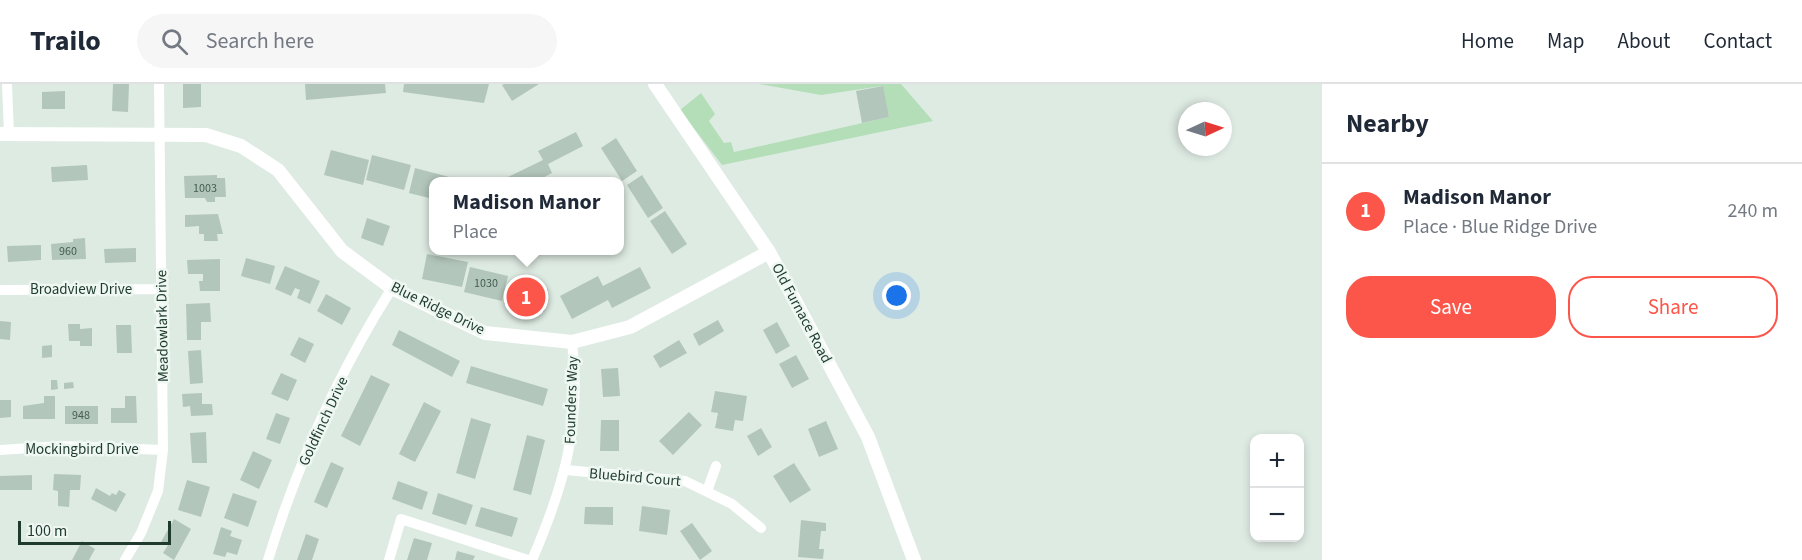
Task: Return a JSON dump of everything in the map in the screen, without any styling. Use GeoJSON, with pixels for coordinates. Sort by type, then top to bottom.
{"type":"FeatureCollection","features":[{"type":"Feature","properties":{"kind":"street"},"geometry":{"type":"LineString","coordinates":[[4,134],[7,84]]}},
{"type":"Feature","properties":{"kind":"street","name":"Meadowlark Drive"},"geometry":{"type":"LineString","coordinates":[[125,560],[141,533],[158,491],[164,450],[159,84]]}},
{"type":"Feature","properties":{"kind":"street","name":"Old Furnace Road"},"geometry":{"type":"LineString","coordinates":[[655,84],[770,252],[868,437],[914,560]]}},
{"type":"Feature","properties":{"kind":"street","name":"Blue Ridge Drive"},"geometry":{"type":"LineString","coordinates":[[4,134],[206,135],[241,146],[278,170],[342,251],[392,288],[485,333],[572,342],[630,327],[770,252]]}},
{"type":"Feature","properties":{"kind":"street","name":"Goldfinch Drive"},"geometry":{"type":"LineString","coordinates":[[268,560],[287,498],[357,346],[392,288]]}},
{"type":"Feature","properties":{"kind":"street","name":"Broadview Drive"},"geometry":{"type":"LineString","coordinates":[[0,290],[162,289]]}},
{"type":"Feature","properties":{"kind":"street","name":"Founders Way"},"geometry":{"type":"LineString","coordinates":[[532,560],[566,470],[573,429],[572,342]]}},
{"type":"Feature","properties":{"kind":"street","name":"Mockingbird Drive"},"geometry":{"type":"LineString","coordinates":[[0,450],[61,446],[164,450]]}},
{"type":"Feature","properties":{"kind":"street"},"geometry":{"type":"LineString","coordinates":[[707,491],[716,466]]}},
{"type":"Feature","properties":{"kind":"street","name":"Bluebird Court"},"geometry":{"type":"LineString","coordinates":[[566,470],[685,481],[732,504],[761,528]]}},
{"type":"Feature","properties":{"kind":"street"},"geometry":{"type":"LineString","coordinates":[[389,560],[401,519],[496,555],[528,560]]}},
{"type":"Feature","properties":{"kind":"green space"},"geometry":{"type":"Polygon","coordinates":[[[759,84],[901,84],[933,121],[722,165],[680,110],[701,93],[715,114],[709,121],[724,143],[731,142],[734,152],[889,117],[882,86],[821,95],[759,84]]]}},
{"type":"Feature","properties":{"kind":"building"},"geometry":{"type":"Polygon","coordinates":[[[113,84],[129,84],[128,112],[112,111],[113,84]]]}},
{"type":"Feature","properties":{"kind":"building"},"geometry":{"type":"Polygon","coordinates":[[[183,84],[201,84],[201,107],[183,108],[183,84]]]}},
{"type":"Feature","properties":{"kind":"building"},"geometry":{"type":"Polygon","coordinates":[[[305,84],[385,84],[386,93],[306,100],[305,84]]]}},
{"type":"Feature","properties":{"kind":"building"},"geometry":{"type":"Polygon","coordinates":[[[404,84],[489,84],[484,103],[403,92],[404,84]]]}},
{"type":"Feature","properties":{"kind":"building"},"geometry":{"type":"Polygon","coordinates":[[[539,84],[512,101],[502,85],[539,84]]]}},
{"type":"Feature","properties":{"kind":"building"},"geometry":{"type":"Polygon","coordinates":[[[883,86],[889,117],[862,123],[856,91],[883,86]]]}},
{"type":"Feature","properties":{"kind":"building"},"geometry":{"type":"Polygon","coordinates":[[[65,91],[65,109],[42,109],[42,92],[65,91]]]}},
{"type":"Feature","properties":{"kind":"building"},"geometry":{"type":"Polygon","coordinates":[[[576,132],[583,146],[548,164],[552,173],[544,177],[508,177],[543,160],[538,151],[576,132]]]}},
{"type":"Feature","properties":{"kind":"building"},"geometry":{"type":"Polygon","coordinates":[[[616,138],[637,171],[624,180],[624,177],[619,177],[601,148],[616,138]]]}},
{"type":"Feature","properties":{"kind":"building"},"geometry":{"type":"Polygon","coordinates":[[[331,150],[369,160],[363,185],[324,175],[331,150]]]}},
{"type":"Feature","properties":{"kind":"building"},"geometry":{"type":"Polygon","coordinates":[[[372,155],[411,165],[404,190],[366,180],[372,155]]]}},
{"type":"Feature","properties":{"kind":"building"},"geometry":{"type":"Polygon","coordinates":[[[87,165],[88,180],[52,182],[51,167],[87,165]]]}},
{"type":"Feature","properties":{"kind":"building"},"geometry":{"type":"Polygon","coordinates":[[[415,168],[449,177],[429,177],[429,198],[409,193],[415,168]]]}},
{"type":"Feature","properties":{"kind":"building"},"geometry":{"type":"Polygon","coordinates":[[[217,175],[217,178],[225,178],[226,197],[215,197],[215,202],[207,202],[205,198],[185,198],[184,176],[217,175]]]}},
{"type":"Feature","properties":{"kind":"building"},"geometry":{"type":"Polygon","coordinates":[[[642,175],[663,208],[648,218],[627,185],[642,175]]]}},
{"type":"Feature","properties":{"kind":"building"},"geometry":{"type":"Polygon","coordinates":[[[665,211],[687,244],[672,254],[650,221],[665,211]]]}},
{"type":"Feature","properties":{"kind":"building"},"geometry":{"type":"Polygon","coordinates":[[[218,214],[223,234],[217,234],[218,241],[204,241],[204,234],[199,234],[199,226],[185,227],[185,215],[218,214]]]}},
{"type":"Feature","properties":{"kind":"building"},"geometry":{"type":"Polygon","coordinates":[[[367,218],[390,226],[383,246],[361,238],[367,218]]]}},
{"type":"Feature","properties":{"kind":"building"},"geometry":{"type":"Polygon","coordinates":[[[85,238],[86,259],[52,260],[51,244],[73,242],[73,239],[85,238]]]}},
{"type":"Feature","properties":{"kind":"building"},"geometry":{"type":"Polygon","coordinates":[[[41,245],[41,260],[8,262],[7,246],[41,245]]]}},
{"type":"Feature","properties":{"kind":"building"},"geometry":{"type":"Polygon","coordinates":[[[136,248],[136,262],[105,263],[104,249],[136,248]]]}},
{"type":"Feature","properties":{"kind":"building"},"geometry":{"type":"Polygon","coordinates":[[[427,254],[468,262],[462,287],[422,279],[427,254]]]}},
{"type":"Feature","properties":{"kind":"building"},"geometry":{"type":"Polygon","coordinates":[[[246,258],[275,266],[270,284],[241,276],[246,258]]]}},
{"type":"Feature","properties":{"kind":"building"},"geometry":{"type":"Polygon","coordinates":[[[220,259],[220,291],[200,291],[199,281],[203,281],[203,274],[188,274],[187,260],[220,259]]]}},
{"type":"Feature","properties":{"kind":"building"},"geometry":{"type":"Polygon","coordinates":[[[285,266],[320,281],[310,304],[297,298],[300,290],[295,288],[291,296],[275,289],[285,266]]]}},
{"type":"Feature","properties":{"kind":"building"},"geometry":{"type":"Polygon","coordinates":[[[470,267],[508,276],[502,301],[464,292],[470,267]]]}},
{"type":"Feature","properties":{"kind":"building"},"geometry":{"type":"Polygon","coordinates":[[[640,267],[651,288],[612,308],[608,300],[572,319],[560,296],[598,276],[603,286],[640,267]]]}},
{"type":"Feature","properties":{"kind":"building"},"geometry":{"type":"Polygon","coordinates":[[[509,281],[548,289],[544,312],[504,304],[509,281]]]}},
{"type":"Feature","properties":{"kind":"building"},"geometry":{"type":"Polygon","coordinates":[[[326,294],[351,308],[342,325],[317,311],[326,294]]]}},
{"type":"Feature","properties":{"kind":"building"},"geometry":{"type":"Polygon","coordinates":[[[210,303],[211,322],[201,322],[201,340],[187,340],[186,304],[210,303]]]}},
{"type":"Feature","properties":{"kind":"building"},"geometry":{"type":"Polygon","coordinates":[[[718,320],[724,331],[699,346],[693,334],[718,320]]]}},
{"type":"Feature","properties":{"kind":"building"},"geometry":{"type":"Polygon","coordinates":[[[0,321],[11,322],[10,340],[0,339],[0,321]]]}},
{"type":"Feature","properties":{"kind":"building"},"geometry":{"type":"Polygon","coordinates":[[[777,322],[790,346],[776,354],[763,330],[777,322]]]}},
{"type":"Feature","properties":{"kind":"building"},"geometry":{"type":"Polygon","coordinates":[[[68,324],[80,324],[80,329],[92,328],[92,346],[80,346],[80,341],[69,341],[68,324]]]}},
{"type":"Feature","properties":{"kind":"building"},"geometry":{"type":"Polygon","coordinates":[[[116,325],[131,325],[132,353],[117,353],[116,325]]]}},
{"type":"Feature","properties":{"kind":"building"},"geometry":{"type":"Polygon","coordinates":[[[399,330],[460,361],[452,377],[392,345],[399,330]]]}},
{"type":"Feature","properties":{"kind":"building"},"geometry":{"type":"Polygon","coordinates":[[[299,337],[314,344],[305,363],[290,355],[299,337]]]}},
{"type":"Feature","properties":{"kind":"building"},"geometry":{"type":"Polygon","coordinates":[[[679,340],[687,353],[660,368],[653,356],[679,340]]]}},
{"type":"Feature","properties":{"kind":"building"},"geometry":{"type":"Polygon","coordinates":[[[52,345],[52,357],[42,358],[42,346],[52,345]]]}},
{"type":"Feature","properties":{"kind":"building"},"geometry":{"type":"Polygon","coordinates":[[[201,350],[203,383],[190,384],[188,351],[201,350]]]}},
{"type":"Feature","properties":{"kind":"building"},"geometry":{"type":"Polygon","coordinates":[[[796,355],[809,379],[792,388],[779,364],[796,355]]]}},
{"type":"Feature","properties":{"kind":"building"},"geometry":{"type":"Polygon","coordinates":[[[471,366],[548,389],[543,406],[466,383],[471,366]]]}},
{"type":"Feature","properties":{"kind":"building"},"geometry":{"type":"Polygon","coordinates":[[[618,368],[620,396],[603,397],[601,369],[618,368]]]}},
{"type":"Feature","properties":{"kind":"building"},"geometry":{"type":"Polygon","coordinates":[[[281,373],[297,380],[288,401],[271,394],[281,373]]]}},
{"type":"Feature","properties":{"kind":"building"},"geometry":{"type":"Polygon","coordinates":[[[371,375],[390,384],[360,446],[341,436],[371,375]]]}},
{"type":"Feature","properties":{"kind":"building"},"geometry":{"type":"Polygon","coordinates":[[[51,380],[57,380],[58,389],[51,390],[51,380]]]}},
{"type":"Feature","properties":{"kind":"building"},"geometry":{"type":"Polygon","coordinates":[[[73,382],[74,388],[64,389],[64,383],[73,382]]]}},
{"type":"Feature","properties":{"kind":"building"},"geometry":{"type":"Polygon","coordinates":[[[715,391],[747,396],[743,421],[735,420],[733,431],[715,428],[718,413],[711,412],[715,391]]]}},
{"type":"Feature","properties":{"kind":"building"},"geometry":{"type":"Polygon","coordinates":[[[202,393],[202,404],[212,404],[213,415],[191,416],[190,406],[183,407],[182,394],[202,393]]]}},
{"type":"Feature","properties":{"kind":"building"},"geometry":{"type":"Polygon","coordinates":[[[44,396],[55,396],[55,419],[23,419],[23,406],[44,403],[44,396]]]}},
{"type":"Feature","properties":{"kind":"building"},"geometry":{"type":"Polygon","coordinates":[[[125,396],[136,396],[137,423],[111,423],[111,408],[125,408],[125,396]]]}},
{"type":"Feature","properties":{"kind":"building"},"geometry":{"type":"Polygon","coordinates":[[[0,400],[11,400],[11,417],[0,418],[0,400]]]}},
{"type":"Feature","properties":{"kind":"building"},"geometry":{"type":"Polygon","coordinates":[[[424,402],[441,411],[415,462],[399,454],[424,402]]]}},
{"type":"Feature","properties":{"kind":"building"},"geometry":{"type":"Polygon","coordinates":[[[65,406],[98,406],[98,424],[65,424],[65,406]]]}},
{"type":"Feature","properties":{"kind":"building"},"geometry":{"type":"Polygon","coordinates":[[[689,412],[702,425],[673,455],[659,441],[689,412]]]}},
{"type":"Feature","properties":{"kind":"building"},"geometry":{"type":"Polygon","coordinates":[[[276,413],[290,418],[280,444],[266,439],[276,413]]]}},
{"type":"Feature","properties":{"kind":"building"},"geometry":{"type":"Polygon","coordinates":[[[471,418],[491,424],[475,479],[456,473],[471,418]]]}},
{"type":"Feature","properties":{"kind":"building"},"geometry":{"type":"Polygon","coordinates":[[[601,420],[619,420],[619,451],[600,451],[601,420]]]}},
{"type":"Feature","properties":{"kind":"building"},"geometry":{"type":"Polygon","coordinates":[[[826,421],[838,449],[819,457],[808,429],[826,421]]]}},
{"type":"Feature","properties":{"kind":"building"},"geometry":{"type":"Polygon","coordinates":[[[761,428],[772,447],[758,456],[747,436],[761,428]]]}},
{"type":"Feature","properties":{"kind":"building"},"geometry":{"type":"Polygon","coordinates":[[[206,432],[207,463],[192,463],[190,433],[206,432]]]}},
{"type":"Feature","properties":{"kind":"building"},"geometry":{"type":"Polygon","coordinates":[[[527,435],[545,440],[531,495],[513,490],[527,435]]]}},
{"type":"Feature","properties":{"kind":"building"},"geometry":{"type":"Polygon","coordinates":[[[253,451],[272,460],[259,489],[240,480],[253,451]]]}},
{"type":"Feature","properties":{"kind":"building"},"geometry":{"type":"Polygon","coordinates":[[[331,462],[344,468],[327,508],[314,502],[331,462]]]}},
{"type":"Feature","properties":{"kind":"building"},"geometry":{"type":"Polygon","coordinates":[[[794,463],[811,490],[790,503],[773,476],[794,463]]]}},
{"type":"Feature","properties":{"kind":"building"},"geometry":{"type":"Polygon","coordinates":[[[54,474],[81,475],[80,490],[70,490],[69,507],[58,506],[58,491],[53,490],[54,474]]]}},
{"type":"Feature","properties":{"kind":"building"},"geometry":{"type":"Polygon","coordinates":[[[32,475],[32,490],[0,490],[0,476],[32,475]]]}},
{"type":"Feature","properties":{"kind":"building"},"geometry":{"type":"Polygon","coordinates":[[[187,480],[210,487],[201,517],[178,510],[187,480]]]}},
{"type":"Feature","properties":{"kind":"building"},"geometry":{"type":"Polygon","coordinates":[[[398,481],[428,492],[422,510],[392,499],[398,481]]]}},
{"type":"Feature","properties":{"kind":"building"},"geometry":{"type":"Polygon","coordinates":[[[96,488],[110,496],[112,493],[116,495],[119,490],[126,494],[116,512],[91,499],[96,488]]]}},
{"type":"Feature","properties":{"kind":"building"},"geometry":{"type":"Polygon","coordinates":[[[233,493],[257,501],[248,527],[224,518],[233,493]]]}},
{"type":"Feature","properties":{"kind":"building"},"geometry":{"type":"Polygon","coordinates":[[[438,493],[473,505],[466,525],[432,514],[438,493]]]}},
{"type":"Feature","properties":{"kind":"building"},"geometry":{"type":"Polygon","coordinates":[[[642,506],[670,510],[667,535],[639,531],[642,506]]]}},
{"type":"Feature","properties":{"kind":"building"},"geometry":{"type":"Polygon","coordinates":[[[481,507],[518,518],[512,537],[475,526],[481,507]]]}},
{"type":"Feature","properties":{"kind":"building"},"geometry":{"type":"Polygon","coordinates":[[[585,507],[613,507],[613,525],[584,524],[585,507]]]}},
{"type":"Feature","properties":{"kind":"building"},"geometry":{"type":"Polygon","coordinates":[[[174,519],[191,529],[174,560],[163,553],[168,545],[161,542],[174,519]]]}},
{"type":"Feature","properties":{"kind":"building"},"geometry":{"type":"Polygon","coordinates":[[[801,520],[826,523],[826,531],[821,531],[819,549],[824,549],[823,559],[798,557],[801,520]]]}},
{"type":"Feature","properties":{"kind":"building"},"geometry":{"type":"Polygon","coordinates":[[[692,523],[712,551],[700,560],[680,531],[692,523]]]}},
{"type":"Feature","properties":{"kind":"building"},"geometry":{"type":"Polygon","coordinates":[[[221,527],[232,531],[230,536],[242,540],[237,555],[227,552],[225,557],[213,554],[221,527]]]}},
{"type":"Feature","properties":{"kind":"building"},"geometry":{"type":"Polygon","coordinates":[[[306,534],[319,539],[312,560],[297,560],[306,534]]]}},
{"type":"Feature","properties":{"kind":"building"},"geometry":{"type":"Polygon","coordinates":[[[414,538],[432,543],[427,560],[407,560],[414,538]]]}},
{"type":"Feature","properties":{"kind":"building"},"geometry":{"type":"Polygon","coordinates":[[[82,541],[95,549],[89,560],[72,560],[82,541]]]}},
{"type":"Feature","properties":{"kind":"building"},"geometry":{"type":"Polygon","coordinates":[[[457,551],[475,556],[473,560],[455,560],[457,551]]]}},
{"type":"Feature","properties":{"kind":"place","name":"Madison Manor"},"geometry":{"type":"Point","coordinates":[526,297]}}]}
